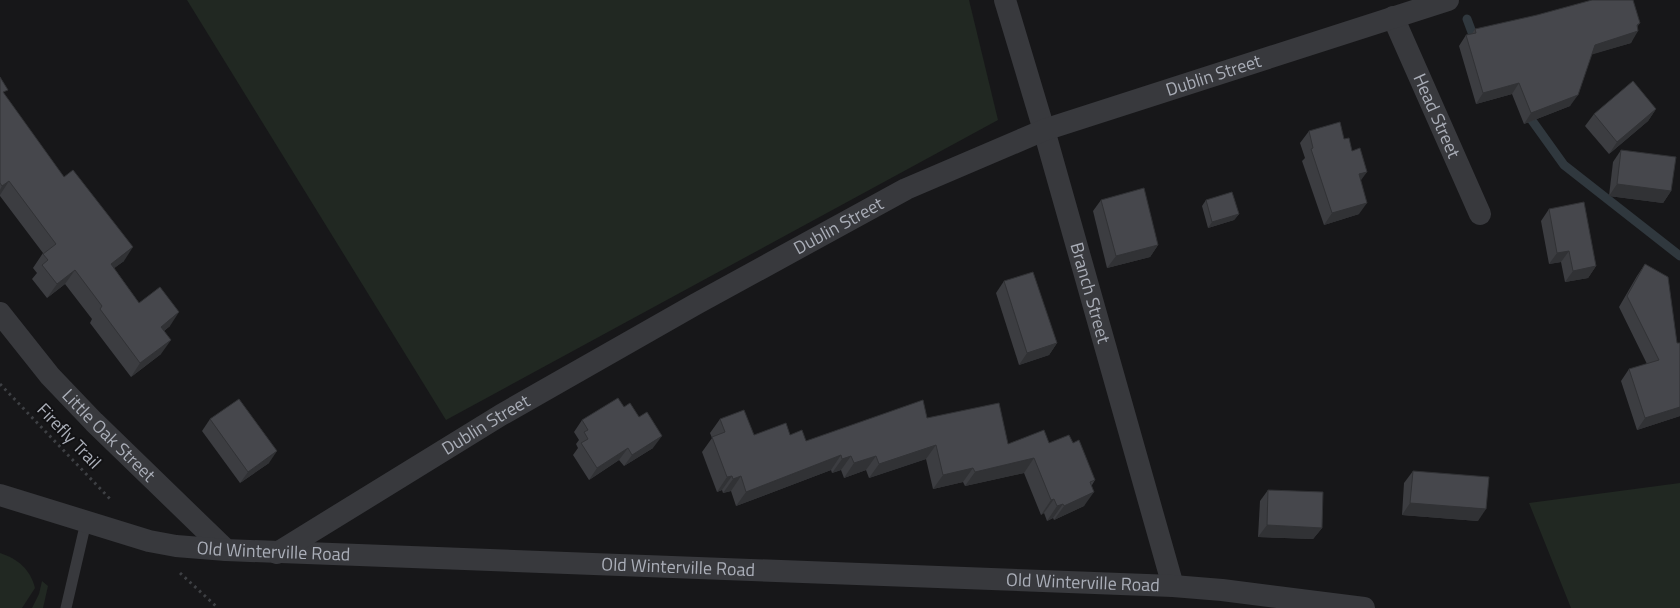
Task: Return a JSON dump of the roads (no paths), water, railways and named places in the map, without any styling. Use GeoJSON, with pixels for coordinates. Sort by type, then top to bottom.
{"type":"FeatureCollection","features":[{"type":"Feature","properties":{"kind":"street","name":"Branch Street"},"geometry":{"type":"LineString","coordinates":[[1005,0],[1044,130],[1173,586]]}},
{"type":"Feature","properties":{"kind":"street","name":"Dublin Street"},"geometry":{"type":"LineString","coordinates":[[277,553],[501,415],[906,189],[1044,130],[1448,0]]}},
{"type":"Feature","properties":{"kind":"street","name":"Head Street"},"geometry":{"type":"LineString","coordinates":[[1393,18],[1480,214]]}},
{"type":"Feature","properties":{"kind":"street","name":"Little Oak Street"},"geometry":{"type":"LineString","coordinates":[[0,313],[50,376],[94,422],[226,550]]}},
{"type":"Feature","properties":{"kind":"street","name":"Old Winterville Road"},"geometry":{"type":"LineString","coordinates":[[0,494],[86,522],[176,546],[277,553],[1173,586],[1222,590],[1364,608]]}},
{"type":"Feature","properties":{"kind":"lane"},"geometry":{"type":"LineString","coordinates":[[66,608],[86,522]]}},
{"type":"Feature","properties":{"kind":"waterway"},"geometry":{"type":"LineString","coordinates":[[1467,19],[1476,43]]}},
{"type":"Feature","properties":{"kind":"waterway"},"geometry":{"type":"LineString","coordinates":[[1526,112],[1564,165],[1680,256]]}}]}
